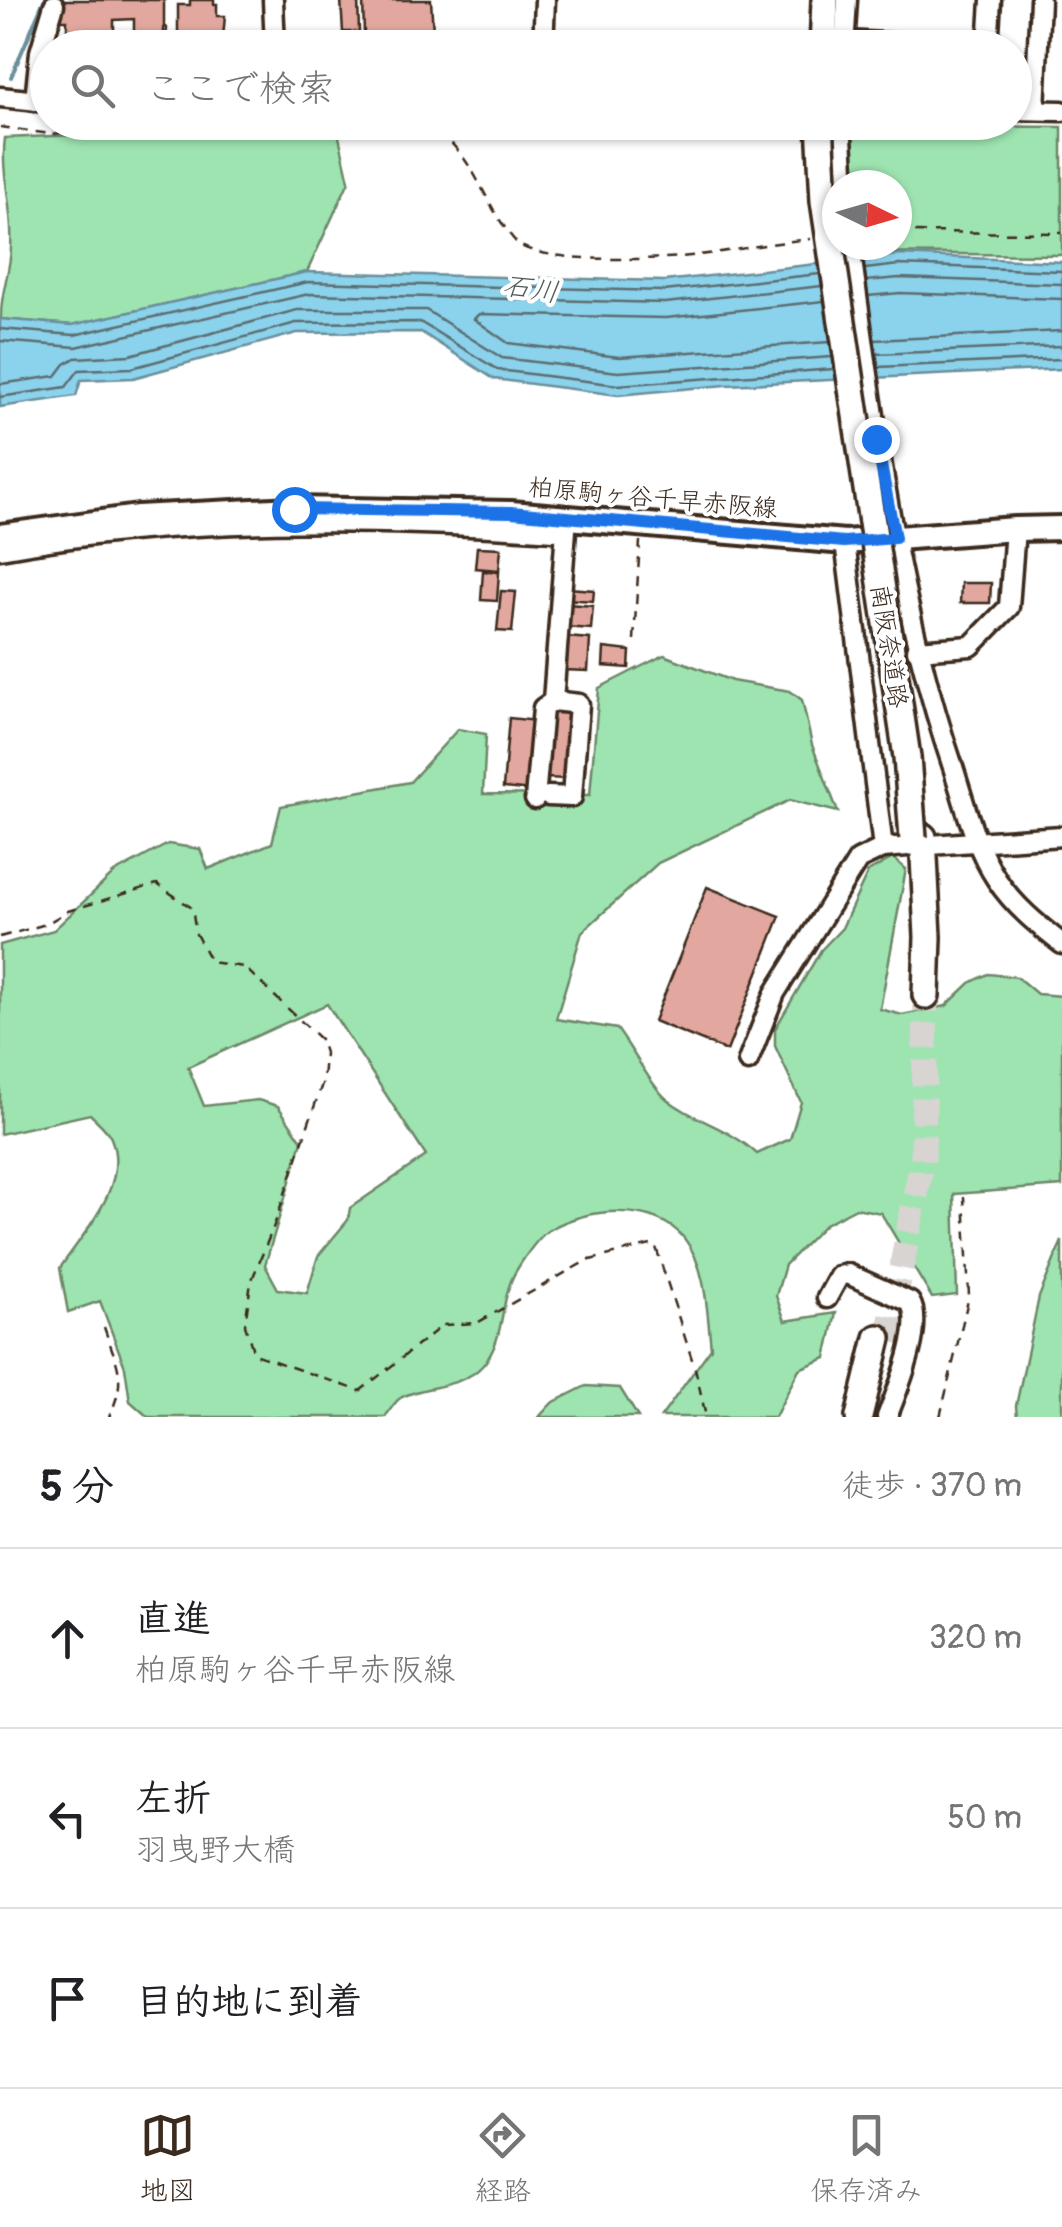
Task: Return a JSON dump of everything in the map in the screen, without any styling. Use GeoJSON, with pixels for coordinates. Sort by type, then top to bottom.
{"type":"FeatureCollection","features":[{"type":"Feature","properties":{"kind":"highway"},"geometry":{"type":"LineString","coordinates":[[825,0],[832,30]]}},
{"type":"Feature","properties":{"kind":"highway"},"geometry":{"type":"LineString","coordinates":[[833,0],[834,30]]}},
{"type":"Feature","properties":{"kind":"highway","name":"南阪奈道路"},"geometry":{"type":"LineString","coordinates":[[832,140],[826,219],[918,842],[928,936],[921,994]]}},
{"type":"Feature","properties":{"kind":"highway"},"geometry":{"type":"LineString","coordinates":[[834,140],[835,170]]}},
{"type":"Feature","properties":{"kind":"highway","name":"南阪奈道路"},"geometry":{"type":"LineString","coordinates":[[841,260],[918,753],[918,842]]}},
{"type":"Feature","properties":{"kind":"highway"},"geometry":{"type":"LineString","coordinates":[[859,1417],[882,1340],[869,1417]]}},
{"type":"Feature","properties":{"kind":"main road","name":"柏原駒ヶ谷千早赤阪線"},"geometry":{"type":"LineString","coordinates":[[0,536],[138,517],[294,509],[561,516],[844,542],[894,530],[1062,528]]}},
{"type":"Feature","properties":{"kind":"street"},"geometry":{"type":"LineString","coordinates":[[273,0],[274,30]]}},
{"type":"Feature","properties":{"kind":"street"},"geometry":{"type":"LineString","coordinates":[[544,30],[545,0]]}},
{"type":"Feature","properties":{"kind":"street"},"geometry":{"type":"LineString","coordinates":[[839,30],[847,0]]}},
{"type":"Feature","properties":{"kind":"street"},"geometry":{"type":"LineString","coordinates":[[989,30],[990,0]]}},
{"type":"Feature","properties":{"kind":"street"},"geometry":{"type":"LineString","coordinates":[[1036,110],[1040,0]]}},
{"type":"Feature","properties":{"kind":"street"},"geometry":{"type":"LineString","coordinates":[[47,30],[54,5]]}},
{"type":"Feature","properties":{"kind":"street"},"geometry":{"type":"LineString","coordinates":[[0,97],[30,100]]}},
{"type":"Feature","properties":{"kind":"street"},"geometry":{"type":"LineString","coordinates":[[1032,110],[1062,110]]}},
{"type":"Feature","properties":{"kind":"street"},"geometry":{"type":"LineString","coordinates":[[836,140],[842,170]]}},
{"type":"Feature","properties":{"kind":"street"},"geometry":{"type":"LineString","coordinates":[[852,260],[876,439],[917,650],[978,842],[995,878],[1014,902],[1062,944]]}},
{"type":"Feature","properties":{"kind":"street"},"geometry":{"type":"LineString","coordinates":[[0,549],[132,532],[266,524],[449,525],[554,532],[561,516]]}},
{"type":"Feature","properties":{"kind":"street"},"geometry":{"type":"LineString","coordinates":[[553,701],[561,516]]}},
{"type":"Feature","properties":{"kind":"street"},"geometry":{"type":"LineString","coordinates":[[917,650],[971,646],[1010,607],[1014,529]]}},
{"type":"Feature","properties":{"kind":"street"},"geometry":{"type":"LineString","coordinates":[[844,542],[883,848]]}},
{"type":"Feature","properties":{"kind":"street"},"geometry":{"type":"LineString","coordinates":[[553,701],[579,704],[572,798],[542,798],[543,708],[553,701]]}},
{"type":"Feature","properties":{"kind":"street"},"geometry":{"type":"LineString","coordinates":[[748,1061],[775,993],[858,860],[883,848],[918,842],[1062,836]]}},
{"type":"Feature","properties":{"kind":"street"},"geometry":{"type":"LineString","coordinates":[[827,1298],[840,1276],[848,1274],[910,1302],[914,1309],[903,1372],[887,1417]]}},
{"type":"Feature","properties":{"kind":"path"},"geometry":{"type":"LineString","coordinates":[[164,25],[168,30]]}},
{"type":"Feature","properties":{"kind":"path"},"geometry":{"type":"LineString","coordinates":[[0,127],[30,131]]}},
{"type":"Feature","properties":{"kind":"path"},"geometry":{"type":"LineString","coordinates":[[449,140],[468,159],[520,247],[547,257],[678,258],[805,239]]}},
{"type":"Feature","properties":{"kind":"path"},"geometry":{"type":"LineString","coordinates":[[912,232],[1062,233]]}},
{"type":"Feature","properties":{"kind":"path"},"geometry":{"type":"LineString","coordinates":[[634,640],[640,523]]}},
{"type":"Feature","properties":{"kind":"path"},"geometry":{"type":"LineString","coordinates":[[0,938],[46,924],[68,911],[157,884],[192,908],[196,934],[210,962],[244,966],[321,1040],[325,1053],[322,1082],[251,1282],[244,1326],[254,1354],[360,1390],[443,1324],[477,1323],[586,1261],[654,1244],[696,1372],[706,1417]]}},
{"type":"Feature","properties":{"kind":"path"},"geometry":{"type":"LineString","coordinates":[[940,1417],[969,1296],[964,1197]]}},
{"type":"Feature","properties":{"kind":"path"},"geometry":{"type":"LineString","coordinates":[[104,1327],[120,1375],[120,1394],[110,1417]]}},
{"type":"Feature","properties":{"kind":"green space"},"geometry":{"type":"Polygon","coordinates":[[[1032,127],[1062,127],[1062,255],[912,253],[912,170],[853,170],[848,140],[1032,140],[1032,127]]]}},
{"type":"Feature","properties":{"kind":"green space"},"geometry":{"type":"Polygon","coordinates":[[[5,138],[340,140],[349,181],[307,272],[72,325],[1,319],[11,234],[5,138]]]}},
{"type":"Feature","properties":{"kind":"green space"},"geometry":{"type":"Polygon","coordinates":[[[664,655],[732,681],[790,691],[802,700],[812,745],[838,812],[790,800],[658,863],[582,932],[556,1019],[617,1029],[668,1100],[735,1137],[757,1154],[790,1139],[801,1102],[775,1046],[775,1029],[821,950],[842,928],[868,872],[893,858],[906,869],[880,1009],[902,1015],[946,1006],[970,983],[988,974],[1017,977],[1037,994],[1062,996],[1062,1186],[954,1194],[957,1295],[932,1298],[881,1213],[856,1208],[825,1224],[785,1265],[776,1296],[785,1321],[836,1313],[826,1358],[799,1369],[775,1417],[661,1417],[711,1348],[705,1291],[697,1262],[684,1238],[656,1218],[620,1212],[582,1216],[544,1234],[516,1271],[495,1343],[483,1365],[464,1379],[399,1399],[385,1417],[148,1417],[130,1401],[125,1367],[100,1301],[68,1312],[60,1268],[110,1190],[115,1156],[110,1135],[90,1114],[0,1134],[0,945],[54,930],[114,873],[168,844],[200,849],[208,869],[272,843],[281,806],[410,782],[458,729],[486,734],[483,794],[590,795],[599,688],[664,655]],[[327,1004],[188,1067],[204,1106],[258,1100],[278,1106],[302,1141],[265,1265],[278,1289],[307,1293],[318,1256],[348,1220],[350,1208],[426,1156],[327,1004]]]}},
{"type":"Feature","properties":{"kind":"green space"},"geometry":{"type":"Polygon","coordinates":[[[1062,1241],[1062,1417],[1017,1417],[1039,1297],[1062,1241]]]}},
{"type":"Feature","properties":{"kind":"green space"},"geometry":{"type":"Polygon","coordinates":[[[586,1386],[620,1388],[638,1417],[539,1417],[552,1403],[586,1386]]]}},
{"type":"Feature","properties":{"kind":"water","name":"石川"},"geometry":{"type":"Polygon","coordinates":[[[912,256],[1062,262],[1062,369],[726,385],[618,395],[494,379],[421,332],[297,333],[133,378],[81,380],[76,396],[0,407],[0,319],[72,325],[307,272],[664,281],[853,260],[912,260],[912,256]]]}},
{"type":"Feature","properties":{"kind":"building"},"geometry":{"type":"Polygon","coordinates":[[[59,0],[164,0],[164,30],[134,30],[134,19],[114,20],[114,30],[67,30],[67,20],[60,20],[59,0]]]}},
{"type":"Feature","properties":{"kind":"building"},"geometry":{"type":"Polygon","coordinates":[[[190,0],[214,0],[217,16],[225,16],[224,30],[178,30],[178,5],[190,5],[190,0]]]}},
{"type":"Feature","properties":{"kind":"building"},"geometry":{"type":"Polygon","coordinates":[[[341,0],[358,0],[359,30],[343,30],[341,0]]]}},
{"type":"Feature","properties":{"kind":"building"},"geometry":{"type":"Polygon","coordinates":[[[363,0],[431,0],[433,30],[364,30],[363,0]]]}},
{"type":"Feature","properties":{"kind":"building"},"geometry":{"type":"Polygon","coordinates":[[[477,547],[501,548],[499,570],[475,568],[477,547]]]}},
{"type":"Feature","properties":{"kind":"building"},"geometry":{"type":"Polygon","coordinates":[[[483,571],[499,572],[497,601],[481,600],[483,571]]]}},
{"type":"Feature","properties":{"kind":"building"},"geometry":{"type":"Polygon","coordinates":[[[961,583],[991,583],[990,603],[960,603],[961,583]]]}},
{"type":"Feature","properties":{"kind":"building"},"geometry":{"type":"Polygon","coordinates":[[[567,588],[594,590],[593,601],[566,599],[567,588]]]}},
{"type":"Feature","properties":{"kind":"building"},"geometry":{"type":"Polygon","coordinates":[[[501,591],[516,592],[512,632],[497,631],[501,591]]]}},
{"type":"Feature","properties":{"kind":"building"},"geometry":{"type":"Polygon","coordinates":[[[567,604],[593,606],[591,629],[565,627],[567,604]]]}},
{"type":"Feature","properties":{"kind":"building"},"geometry":{"type":"Polygon","coordinates":[[[566,637],[590,639],[588,671],[563,670],[566,637]]]}},
{"type":"Feature","properties":{"kind":"building"},"geometry":{"type":"Polygon","coordinates":[[[604,648],[630,651],[629,668],[603,666],[604,648]]]}},
{"type":"Feature","properties":{"kind":"building"},"geometry":{"type":"Polygon","coordinates":[[[559,707],[570,708],[564,779],[542,781],[548,712],[559,713],[559,707]]]}},
{"type":"Feature","properties":{"kind":"building"},"geometry":{"type":"Polygon","coordinates":[[[509,718],[538,721],[532,791],[503,788],[509,718]]]}},
{"type":"Feature","properties":{"kind":"building"},"geometry":{"type":"Polygon","coordinates":[[[707,887],[780,916],[727,1051],[654,1021],[707,887]]]}},
{"type":"Feature","properties":{"kind":"waterway"},"geometry":{"type":"LineString","coordinates":[[31,30],[44,0]]}},
{"type":"Feature","properties":{"kind":"waterway"},"geometry":{"type":"LineString","coordinates":[[11,77],[30,33]]}},
{"type":"Feature","properties":{"kind":"tunnel"},"geometry":{"type":"LineString","coordinates":[[887,1341],[923,1157],[926,995]]}},
{"type":"Feature","properties":{"kind":"route"},"geometry":{"type":"LineString","coordinates":[[294,509],[511,512],[844,542],[895,538],[876,439]]}}]}
